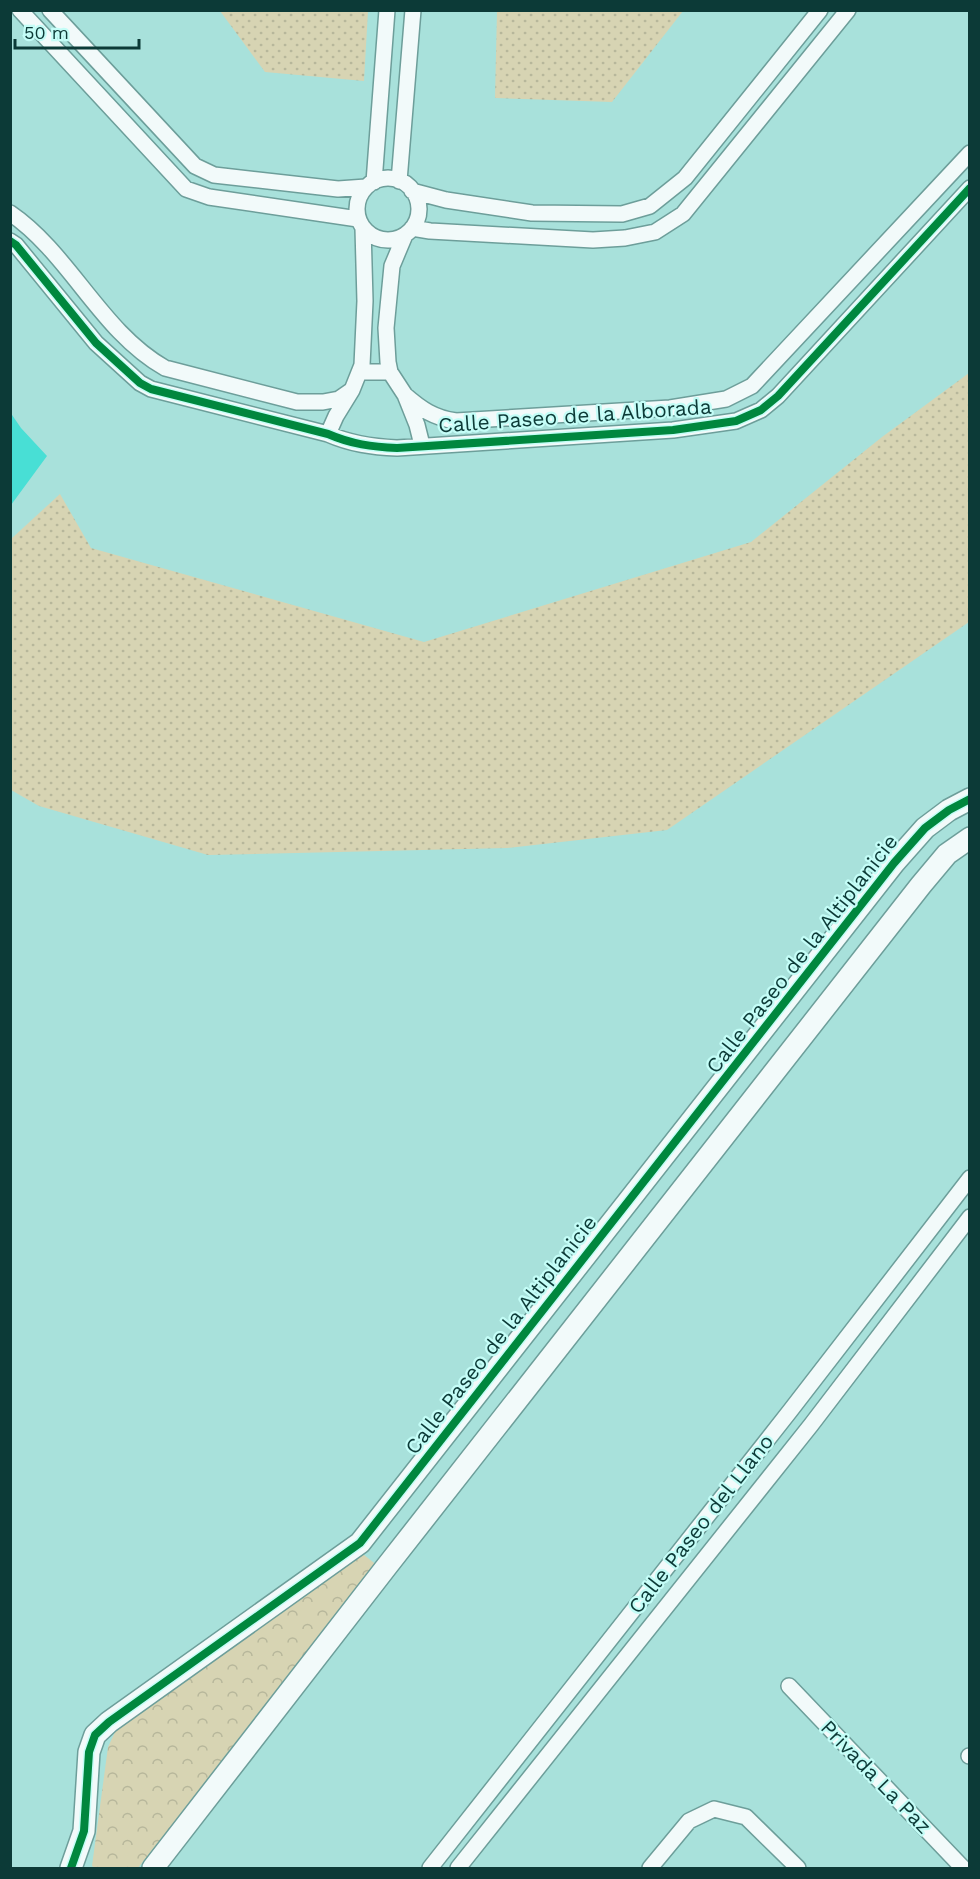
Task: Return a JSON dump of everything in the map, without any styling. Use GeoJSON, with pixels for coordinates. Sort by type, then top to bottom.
{"type":"FeatureCollection","features":[{"type":"Feature","properties":{"kind":"street"},"geometry":{"type":"LineString","coordinates":[[20,10],[186,189],[209,197],[361,223],[376,238],[384,240],[409,232],[430,231],[593,240],[625,238],[655,232],[683,214],[848,10]]}},
{"type":"Feature","properties":{"kind":"street"},"geometry":{"type":"LineString","coordinates":[[50,10],[195,166],[214,175],[338,189],[370,184],[382,179],[399,181],[412,191],[446,200],[532,213],[621,214],[650,206],[685,178],[820,10]]}},
{"type":"Feature","properties":{"kind":"street"},"geometry":{"type":"LineString","coordinates":[[328,434],[360,372],[365,301],[358,202],[370,184],[387,10]]}},
{"type":"Feature","properties":{"kind":"street"},"geometry":{"type":"LineString","coordinates":[[399,181],[413,10]]}},
{"type":"Feature","properties":{"kind":"street"},"geometry":{"type":"LineString","coordinates":[[732,120],[747,134]]}},
{"type":"Feature","properties":{"kind":"street","name":"Calle Paseo de la Alborada"},"geometry":{"type":"LineString","coordinates":[[405,395],[420,408],[439,419],[456,421],[670,408],[726,399],[752,386],[767,371],[969,153]]}},
{"type":"Feature","properties":{"kind":"street","name":"Calle Paseo de la Alborada"},"geometry":{"type":"LineString","coordinates":[[10,241],[96,343],[140,383],[151,389],[328,434],[348,443],[397,448],[673,430],[736,422],[761,410],[785,389],[969,188]]}},
{"type":"Feature","properties":{"kind":"street"},"geometry":{"type":"LineString","coordinates":[[412,191],[418,208],[392,266],[386,328],[390,372],[405,395],[422,445]]}},
{"type":"Feature","properties":{"kind":"street"},"geometry":{"type":"LineString","coordinates":[[10,213],[35,231],[102,313],[149,359],[165,368],[297,402],[323,402],[339,399],[352,390]]}},
{"type":"Feature","properties":{"kind":"street"},"geometry":{"type":"LineString","coordinates":[[69,310],[88,295]]}},
{"type":"Feature","properties":{"kind":"street"},"geometry":{"type":"LineString","coordinates":[[767,371],[785,389]]}},
{"type":"Feature","properties":{"kind":"street"},"geometry":{"type":"LineString","coordinates":[[360,372],[390,372]]}},
{"type":"Feature","properties":{"kind":"street","name":"Calle Paseo de la Altiplanicie"},"geometry":{"type":"LineString","coordinates":[[71,1869],[84,1832],[89,1752],[95,1735],[109,1722],[360,1543],[894,863],[925,828],[949,810],[969,799]]}},
{"type":"Feature","properties":{"kind":"street"},"geometry":{"type":"LineString","coordinates":[[153,1869],[387,1566],[921,885],[947,854],[969,838]]}},
{"type":"Feature","properties":{"kind":"street"},"geometry":{"type":"LineString","coordinates":[[894,863],[921,885]]}},
{"type":"Feature","properties":{"kind":"street","name":"Calle Paseo del Llano"},"geometry":{"type":"LineString","coordinates":[[430,1869],[790,1411],[969,1178]]}},
{"type":"Feature","properties":{"kind":"street"},"geometry":{"type":"LineString","coordinates":[[644,1183],[670,1205]]}},
{"type":"Feature","properties":{"kind":"street","name":"Calle Paseo del Llano"},"geometry":{"type":"LineString","coordinates":[[458,1869],[811,1425],[969,1217]]}},
{"type":"Feature","properties":{"kind":"street"},"geometry":{"type":"LineString","coordinates":[[790,1411],[811,1425]]}},
{"type":"Feature","properties":{"kind":"street"},"geometry":{"type":"LineString","coordinates":[[360,1543],[387,1566]]}},
{"type":"Feature","properties":{"kind":"street","name":"Privada La Paz"},"geometry":{"type":"LineString","coordinates":[[789,1686],[963,1869]]}},
{"type":"Feature","properties":{"kind":"street"},"geometry":{"type":"LineString","coordinates":[[650,1869],[689,1821],[714,1809],[746,1817],[798,1869]]}},
{"type":"Feature","properties":{"kind":"green space"},"geometry":{"type":"Polygon","coordinates":[[[497,10],[683,11],[612,102],[495,98],[497,10]]]}},
{"type":"Feature","properties":{"kind":"green space"},"geometry":{"type":"Polygon","coordinates":[[[220,11],[368,11],[364,81],[265,72],[220,11]]]}},
{"type":"Feature","properties":{"kind":"green space"},"geometry":{"type":"Polygon","coordinates":[[[969,373],[969,622],[667,830],[507,848],[208,855],[39,806],[11,790],[11,539],[60,494],[91,548],[424,642],[751,542],[882,437],[969,373]]]}},
{"type":"Feature","properties":{"kind":"green space"},"geometry":{"type":"Polygon","coordinates":[[[359,1551],[378,1566],[138,1868],[95,1868],[92,1866],[108,1747],[116,1730],[359,1551]]]}},
{"type":"Feature","properties":{"kind":"water"},"geometry":{"type":"Polygon","coordinates":[[[10,412],[21,428],[47,456],[11,505],[10,412]]]}},
{"type":"Feature","properties":{"kind":"cycle path"},"geometry":{"type":"LineString","coordinates":[[10,241],[16,245],[96,343],[140,383],[151,389],[328,434],[353,443],[397,448],[673,430],[736,421],[761,410],[778,396],[970,188]]}},
{"type":"Feature","properties":{"kind":"cycle path"},"geometry":{"type":"LineString","coordinates":[[71,1868],[84,1831],[89,1752],[95,1735],[109,1722],[360,1543],[894,863],[925,828],[949,810],[970,799]]}}]}
